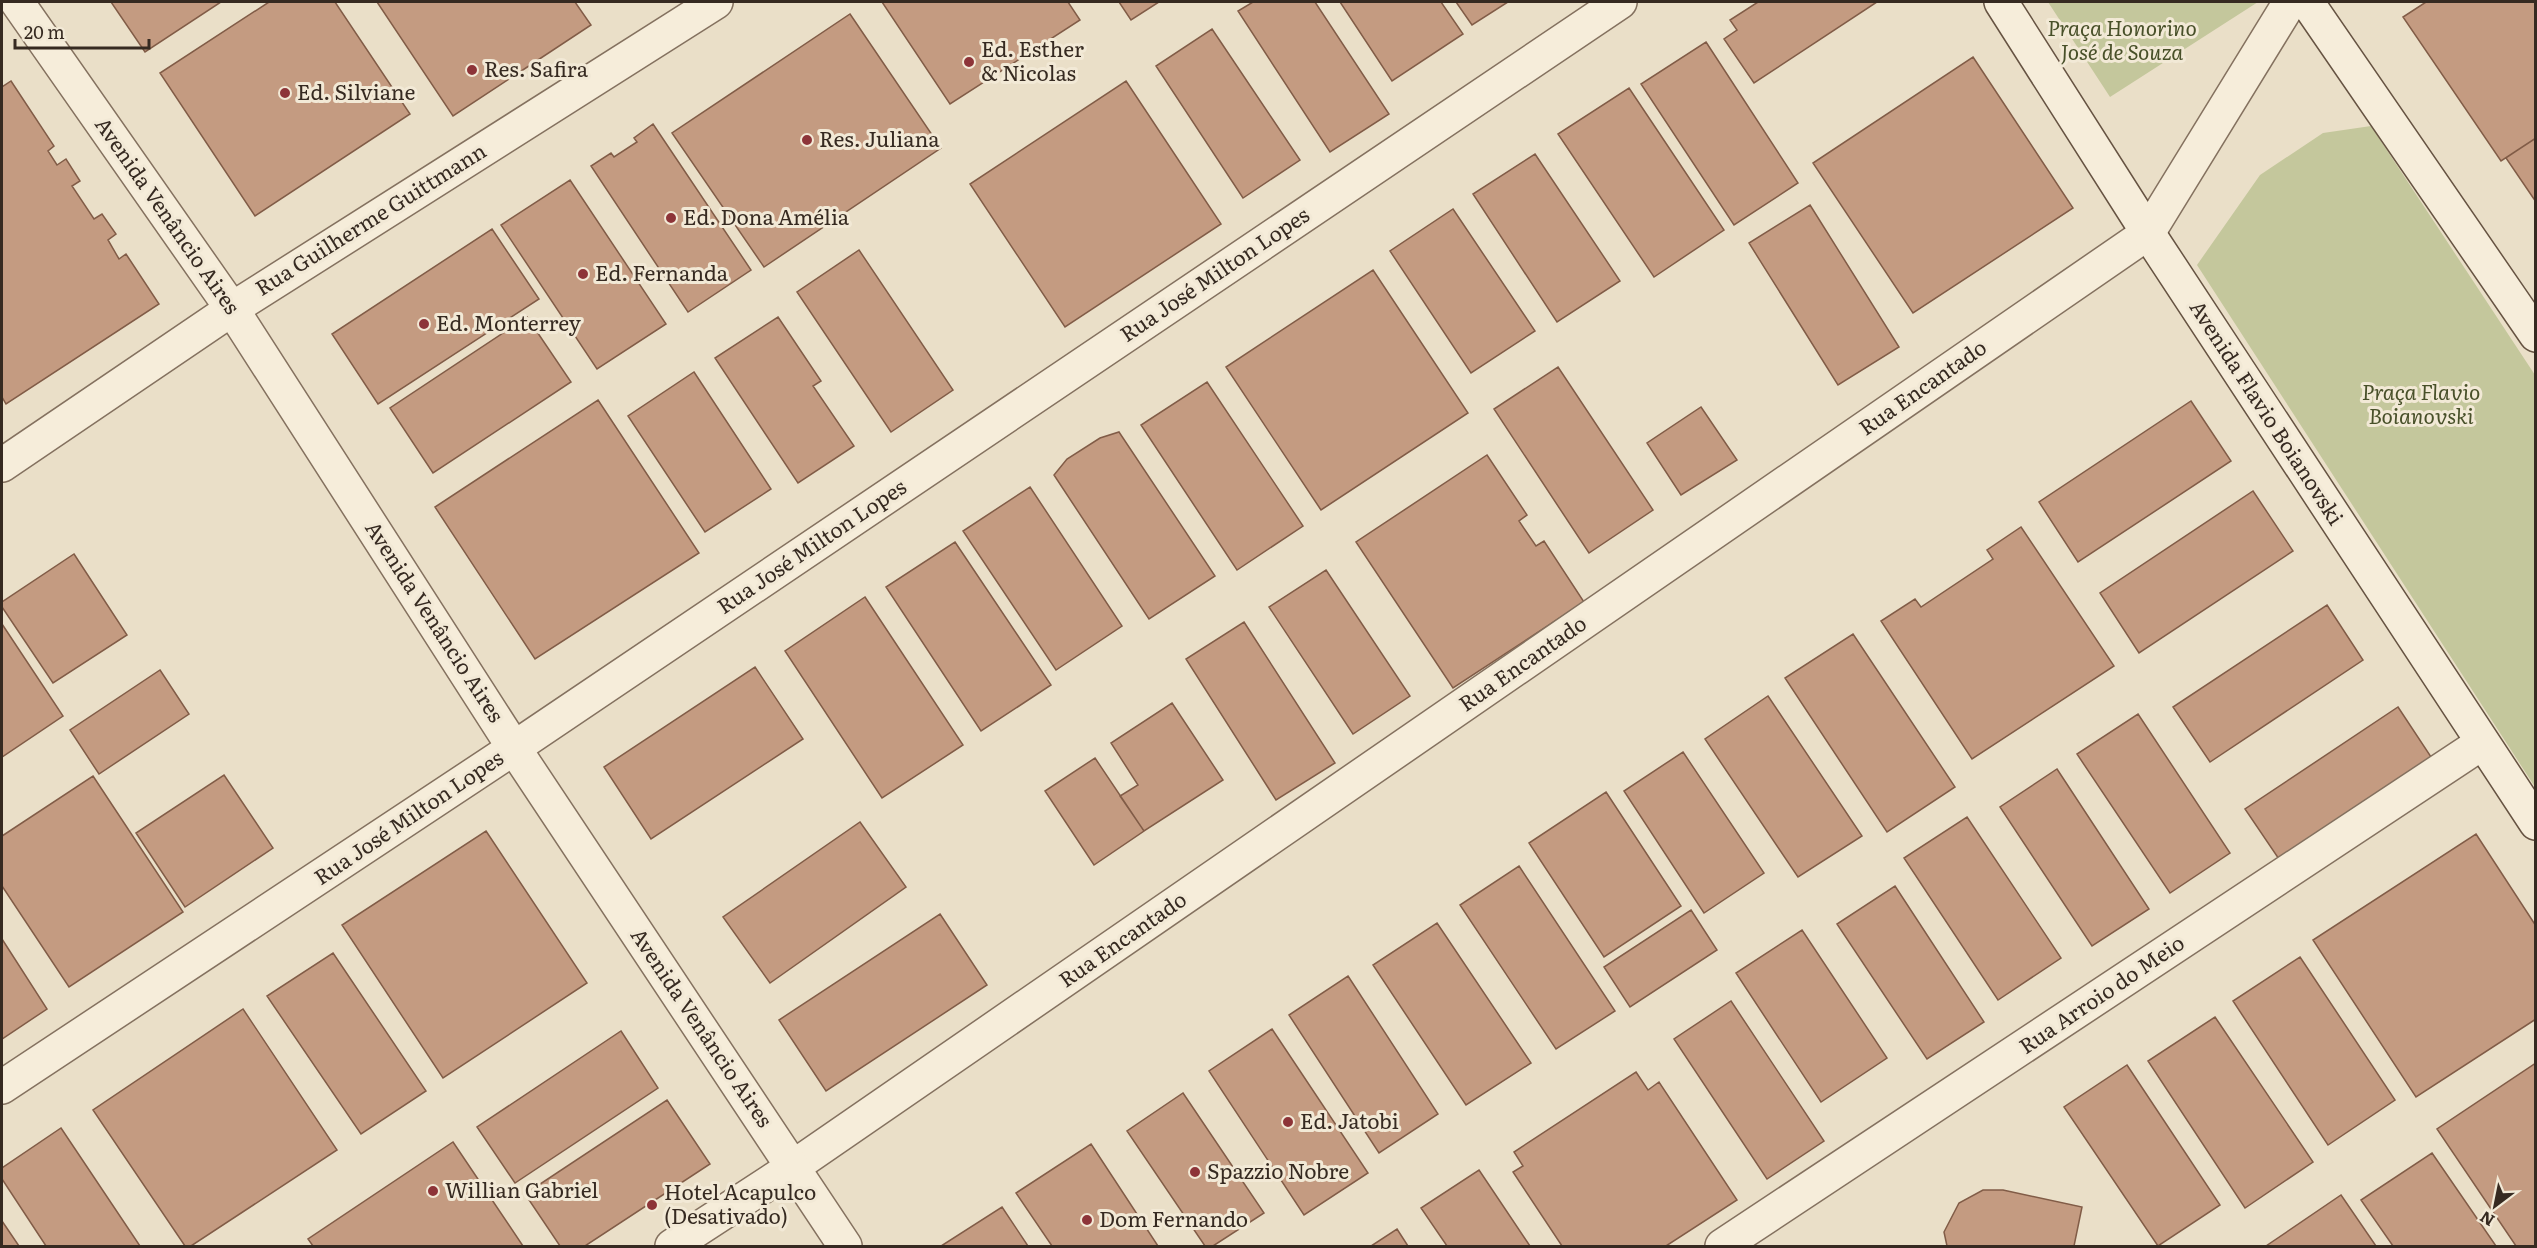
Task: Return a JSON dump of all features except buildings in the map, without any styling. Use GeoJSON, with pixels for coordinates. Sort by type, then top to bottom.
{"type":"FeatureCollection","features":[{"type":"Feature","properties":{"kind":"street","name":"Avenida Venâncio Aires"},"geometry":{"type":"LineString","coordinates":[[17,2],[232,309],[514,748],[845,1246]]}},
{"type":"Feature","properties":{"kind":"street","name":"Rua Guilherme Guittmann"},"geometry":{"type":"LineString","coordinates":[[2,465],[232,309],[716,2]]}},
{"type":"Feature","properties":{"kind":"street","name":"Rua José Milton Lopes"},"geometry":{"type":"LineString","coordinates":[[2,1087],[514,748],[1620,2]]}},
{"type":"Feature","properties":{"kind":"street","name":"Avenida Flavio Boianovski"},"geometry":{"type":"LineString","coordinates":[[2001,2],[2148,233],[2535,823]]}},
{"type":"Feature","properties":{"kind":"street","name":"Rua Encantado"},"geometry":{"type":"LineString","coordinates":[[672,1246],[793,1167],[2148,233],[2290,2]]}},
{"type":"Feature","properties":{"kind":"street"},"geometry":{"type":"LineString","coordinates":[[2307,2],[2535,335]]}},
{"type":"Feature","properties":{"kind":"street","name":"Rua Arroio do Meio"},"geometry":{"type":"LineString","coordinates":[[1722,1246],[2482,743]]}},
{"type":"Feature","properties":{"kind":"green space","name":"Praça Honorino José de Souza"},"geometry":{"type":"Polygon","coordinates":[[[2048,2],[2258,2],[2110,97],[2048,2]]]}},
{"type":"Feature","properties":{"kind":"green space","name":"Praça Flavio Boianovski"},"geometry":{"type":"Polygon","coordinates":[[[2371,126],[2535,375],[2535,787],[2197,265],[2260,175],[2323,133],[2371,126]]]}},
{"type":"Feature","properties":{"kind":"place","name":"Ed. Esther & Nicolas"},"geometry":{"type":"Point","coordinates":[969,62]}},
{"type":"Feature","properties":{"kind":"place","name":"Res. Safira"},"geometry":{"type":"Point","coordinates":[472,70]}},
{"type":"Feature","properties":{"kind":"place","name":"Ed. Silviane"},"geometry":{"type":"Point","coordinates":[285,93]}},
{"type":"Feature","properties":{"kind":"place","name":"Res. Juliana"},"geometry":{"type":"Point","coordinates":[807,140]}},
{"type":"Feature","properties":{"kind":"place","name":"Ed. Dona Amélia"},"geometry":{"type":"Point","coordinates":[671,218]}},
{"type":"Feature","properties":{"kind":"place","name":"Ed. Fernanda"},"geometry":{"type":"Point","coordinates":[583,274]}},
{"type":"Feature","properties":{"kind":"place","name":"Ed. Monterrey"},"geometry":{"type":"Point","coordinates":[424,324]}},
{"type":"Feature","properties":{"kind":"place","name":"Ed. Jatobi"},"geometry":{"type":"Point","coordinates":[1288,1122]}},
{"type":"Feature","properties":{"kind":"place","name":"Spazzio Nobre"},"geometry":{"type":"Point","coordinates":[1195,1172]}},
{"type":"Feature","properties":{"kind":"place","name":"Willian Gabriel"},"geometry":{"type":"Point","coordinates":[433,1191]}},
{"type":"Feature","properties":{"kind":"place","name":"Hotel Acapulco (Desativado)"},"geometry":{"type":"Point","coordinates":[652,1205]}},
{"type":"Feature","properties":{"kind":"place","name":"Dom Fernando"},"geometry":{"type":"Point","coordinates":[1087,1220]}}]}
